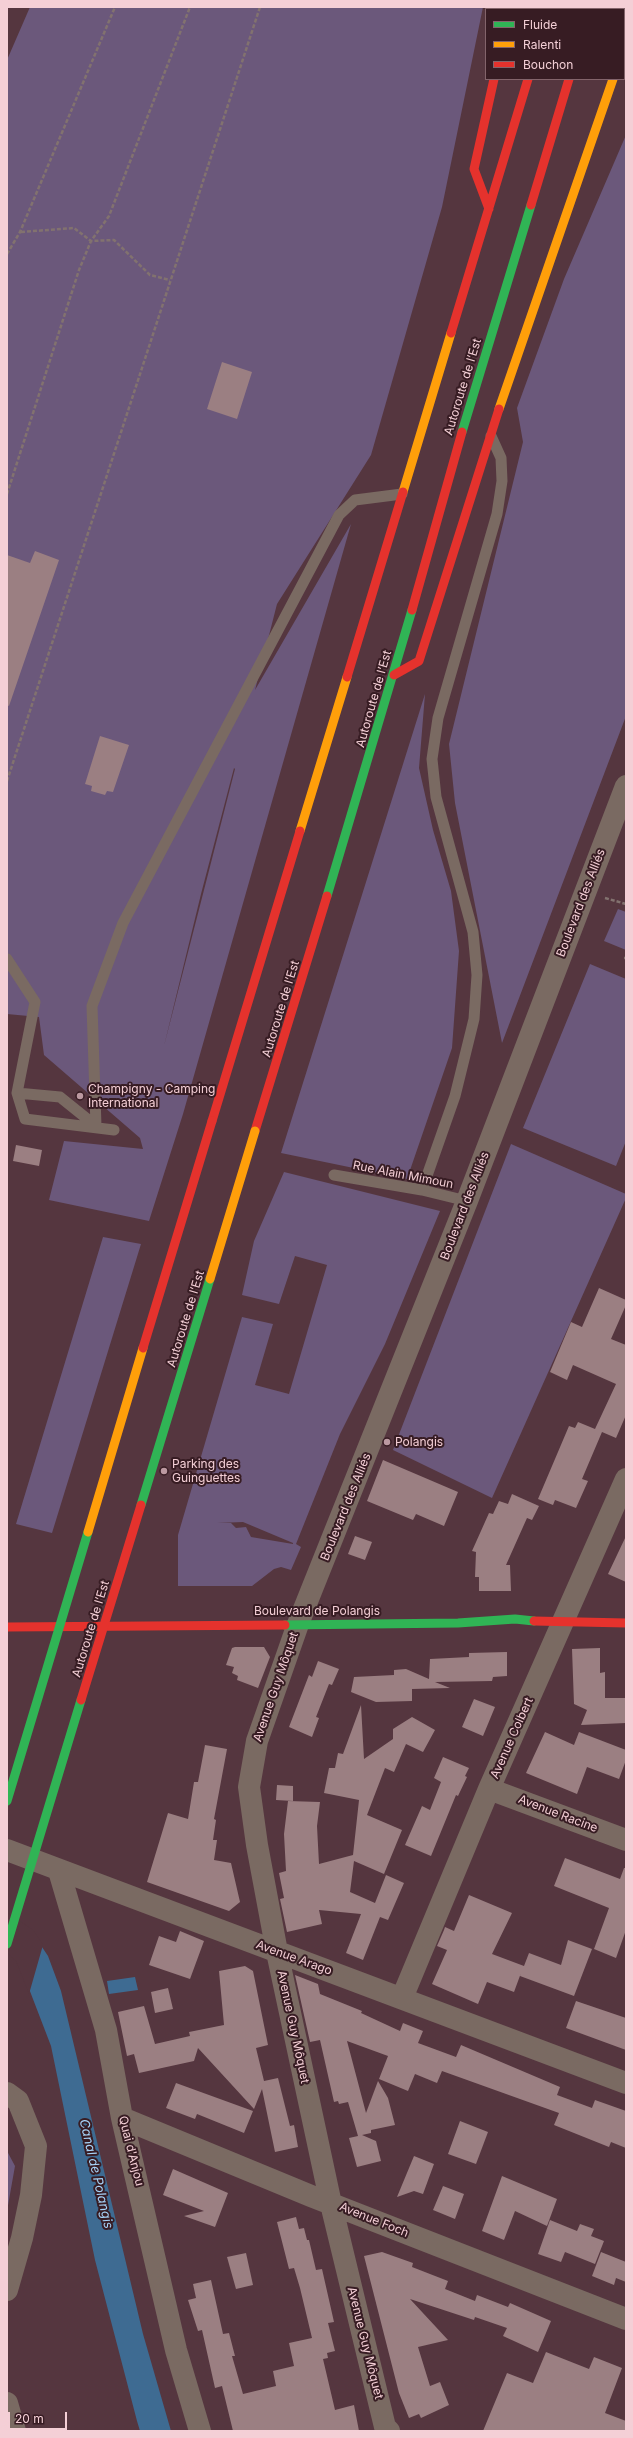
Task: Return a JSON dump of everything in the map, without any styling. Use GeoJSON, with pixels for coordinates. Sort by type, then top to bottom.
{"type":"FeatureCollection","features":[{"type":"Feature","properties":{"kind":"main road"},"geometry":{"type":"LineString","coordinates":[[489,209],[474,169],[494,80]]}},
{"type":"Feature","properties":{"kind":"main road"},"geometry":{"type":"LineString","coordinates":[[7,1801],[528,80]]}},
{"type":"Feature","properties":{"kind":"main road","name":"Autoroute de l’Est"},"geometry":{"type":"LineString","coordinates":[[7,1944],[394,675],[440,507],[569,80]]}},
{"type":"Feature","properties":{"kind":"main road"},"geometry":{"type":"LineString","coordinates":[[394,675],[419,661],[490,434],[613,81]]}},
{"type":"Feature","properties":{"kind":"main road","name":"Boulevard de Polangis"},"geometry":{"type":"LineString","coordinates":[[7,1626],[458,1623],[515,1619],[564,1623],[626,1623]]}},
{"type":"Feature","properties":{"kind":"street","name":"Boulevard des Alliés"},"geometry":{"type":"LineString","coordinates":[[298,1624],[468,1201],[626,786]]}},
{"type":"Feature","properties":{"kind":"street","name":"Avenue Colbert"},"geometry":{"type":"LineString","coordinates":[[402,1998],[489,1789],[564,1623],[626,1479]]}},
{"type":"Feature","properties":{"kind":"street","name":"Avenue Guy Môquet"},"geometry":{"type":"LineString","coordinates":[[298,1624],[256,1741],[249,1787],[257,1845],[277,1952],[331,2204],[385,2427],[389,2431]]}},
{"type":"Feature","properties":{"kind":"street","name":"Avenue Racine"},"geometry":{"type":"LineString","coordinates":[[489,1789],[626,1840]]}},
{"type":"Feature","properties":{"kind":"street","name":"Avenue Arago"},"geometry":{"type":"LineString","coordinates":[[7,1850],[59,1871],[626,2083]]}},
{"type":"Feature","properties":{"kind":"street","name":"Quai d'Anjou"},"geometry":{"type":"LineString","coordinates":[[59,1871],[106,2030],[122,2118],[152,2240],[176,2350],[200,2431]]}},
{"type":"Feature","properties":{"kind":"street"},"geometry":{"type":"LineString","coordinates":[[7,2093],[18,2101],[36,2146],[31,2195],[22,2238],[7,2290]]}},
{"type":"Feature","properties":{"kind":"street","name":"Avenue Foch"},"geometry":{"type":"LineString","coordinates":[[122,2118],[331,2204],[626,2319]]}},
{"type":"Feature","properties":{"kind":"street"},"geometry":{"type":"LineString","coordinates":[[7,2403],[15,2431]]}},
{"type":"Feature","properties":{"kind":"lane"},"geometry":{"type":"LineString","coordinates":[[422,1190],[455,1096],[467,1054],[474,1019],[477,976],[473,932],[436,797],[432,759],[438,718],[497,514],[502,481],[501,458],[490,434]]}},
{"type":"Feature","properties":{"kind":"lane"},"geometry":{"type":"LineString","coordinates":[[96,1126],[92,1006],[122,923],[339,515],[354,500],[402,494]]}},
{"type":"Feature","properties":{"kind":"lane"},"geometry":{"type":"LineString","coordinates":[[7,958],[34,1002],[17,1093],[25,1119],[96,1126],[114,1130]]}},
{"type":"Feature","properties":{"kind":"lane"},"geometry":{"type":"LineString","coordinates":[[17,1093],[60,1097],[96,1126]]}},
{"type":"Feature","properties":{"kind":"lane","name":"Rue Alain Mimoun"},"geometry":{"type":"LineString","coordinates":[[334,1175],[422,1190],[468,1201]]}},
{"type":"Feature","properties":{"kind":"path"},"geometry":{"type":"LineString","coordinates":[[7,254],[20,232],[115,7]]}},
{"type":"Feature","properties":{"kind":"path"},"geometry":{"type":"LineString","coordinates":[[7,494],[90,241],[109,216],[190,7]]}},
{"type":"Feature","properties":{"kind":"path"},"geometry":{"type":"LineString","coordinates":[[7,781],[260,7]]}},
{"type":"Feature","properties":{"kind":"path"},"geometry":{"type":"LineString","coordinates":[[20,232],[74,228],[90,241],[114,240],[150,275],[170,280]]}},
{"type":"Feature","properties":{"kind":"path"},"geometry":{"type":"LineString","coordinates":[[603,897],[626,904]]}},
{"type":"Feature","properties":{"kind":"shaded area"},"geometry":{"type":"Polygon","coordinates":[[[30,7],[483,7],[442,207],[371,455],[277,604],[255,690],[351,524],[183,1114],[149,1221],[49,1200],[64,1141],[143,1149],[140,1138],[44,1055],[39,1017],[7,1014],[7,60],[30,7]],[[234,768],[201,894],[164,1046],[235,769],[234,768]]]}},
{"type":"Feature","properties":{"kind":"shaded area"},"geometry":{"type":"Polygon","coordinates":[[[626,135],[626,716],[502,1043],[455,803],[449,744],[523,442],[517,408],[564,279],[626,135]]]}},
{"type":"Feature","properties":{"kind":"shaded area"},"geometry":{"type":"Polygon","coordinates":[[[425,694],[419,768],[433,830],[451,891],[459,951],[452,1048],[407,1179],[281,1153],[425,694]]]}},
{"type":"Feature","properties":{"kind":"shaded area"},"geometry":{"type":"Polygon","coordinates":[[[618,909],[626,912],[626,950],[604,941],[618,909]]]}},
{"type":"Feature","properties":{"kind":"shaded area"},"geometry":{"type":"Polygon","coordinates":[[[590,964],[626,979],[626,1141],[616,1166],[523,1128],[590,964]]]}},
{"type":"Feature","properties":{"kind":"shaded area"},"geometry":{"type":"Polygon","coordinates":[[[511,1144],[626,1194],[626,1198],[492,1498],[393,1450],[511,1144]]]}},
{"type":"Feature","properties":{"kind":"shaded area"},"geometry":{"type":"Polygon","coordinates":[[[284,1172],[440,1211],[385,1344],[340,1434],[296,1544],[301,1547],[291,1570],[281,1567],[274,1569],[252,1586],[178,1586],[178,1535],[242,1317],[273,1324],[255,1385],[289,1394],[327,1265],[295,1256],[279,1304],[242,1295],[254,1241],[284,1172]],[[243,1522],[217,1523],[231,1523],[236,1528],[246,1527],[251,1537],[293,1543],[243,1522]]]}},
{"type":"Feature","properties":{"kind":"shaded area"},"geometry":{"type":"Polygon","coordinates":[[[103,1237],[141,1244],[52,1533],[16,1524],[103,1237]]]}},
{"type":"Feature","properties":{"kind":"shaded area"},"geometry":{"type":"Polygon","coordinates":[[[7,2151],[15,2166],[7,2211],[7,2151]]]}},
{"type":"Feature","properties":{"kind":"water","name":"Canal de Polangis"},"geometry":{"type":"Polygon","coordinates":[[[32,1932],[48,1956],[61,1991],[143,2334],[171,2431],[140,2431],[137,2421],[95,2260],[51,2046],[18,1960],[32,1932]]]}},
{"type":"Feature","properties":{"kind":"water"},"geometry":{"type":"Polygon","coordinates":[[[135,1977],[138,1990],[109,1994],[107,1981],[135,1977]]]}},
{"type":"Feature","properties":{"kind":"pier"},"geometry":{"type":"Polygon","coordinates":[[[8,1913],[33,1930],[43,1945],[29,1994],[16,1961],[7,1953],[8,1913]]]}},
{"type":"Feature","properties":{"kind":"building"},"geometry":{"type":"Polygon","coordinates":[[[222,362],[252,372],[237,419],[207,409],[222,362]]]}},
{"type":"Feature","properties":{"kind":"building"},"geometry":{"type":"Polygon","coordinates":[[[35,551],[59,560],[9,706],[7,705],[7,555],[30,563],[35,551]]]}},
{"type":"Feature","properties":{"kind":"building"},"geometry":{"type":"Polygon","coordinates":[[[100,736],[129,745],[113,792],[107,791],[105,795],[91,791],[92,786],[85,784],[100,736]]]}},
{"type":"Feature","properties":{"kind":"building"},"geometry":{"type":"Polygon","coordinates":[[[16,1145],[42,1150],[39,1166],[13,1161],[16,1145]]]}},
{"type":"Feature","properties":{"kind":"building"},"geometry":{"type":"Polygon","coordinates":[[[599,1288],[626,1300],[626,1305],[611,1339],[626,1345],[626,1415],[616,1438],[602,1432],[582,1479],[588,1481],[576,1508],[555,1500],[553,1505],[538,1499],[569,1426],[575,1428],[578,1422],[595,1429],[616,1384],[573,1365],[567,1380],[550,1372],[571,1322],[582,1327],[599,1288]]]}},
{"type":"Feature","properties":{"kind":"building"},"geometry":{"type":"Polygon","coordinates":[[[383,1460],[458,1492],[444,1526],[416,1514],[413,1520],[367,1501],[383,1460]]]}},
{"type":"Feature","properties":{"kind":"building"},"geometry":{"type":"Polygon","coordinates":[[[512,1494],[539,1506],[532,1520],[527,1518],[506,1565],[510,1565],[511,1591],[479,1591],[479,1577],[475,1577],[476,1552],[472,1551],[489,1513],[493,1514],[499,1501],[508,1504],[512,1494]]]}},
{"type":"Feature","properties":{"kind":"building"},"geometry":{"type":"Polygon","coordinates":[[[355,1536],[372,1542],[365,1560],[348,1554],[355,1536]]]}},
{"type":"Feature","properties":{"kind":"building"},"geometry":{"type":"Polygon","coordinates":[[[626,1536],[626,1582],[608,1574],[626,1536]]]}},
{"type":"Feature","properties":{"kind":"building"},"geometry":{"type":"Polygon","coordinates":[[[264,1647],[270,1657],[258,1688],[237,1680],[238,1676],[232,1673],[234,1667],[226,1665],[232,1648],[264,1647]]]}},
{"type":"Feature","properties":{"kind":"building"},"geometry":{"type":"Polygon","coordinates":[[[600,1648],[600,1673],[605,1672],[605,1698],[626,1698],[626,1723],[581,1725],[587,1710],[574,1704],[572,1649],[600,1648]]]}},
{"type":"Feature","properties":{"kind":"building"},"geometry":{"type":"Polygon","coordinates":[[[507,1652],[507,1676],[493,1677],[492,1681],[435,1682],[450,1688],[412,1689],[412,1701],[376,1702],[351,1692],[354,1677],[394,1675],[394,1670],[406,1669],[429,1679],[430,1659],[469,1657],[469,1653],[507,1652]]]}},
{"type":"Feature","properties":{"kind":"building"},"geometry":{"type":"Polygon","coordinates":[[[318,1661],[339,1669],[332,1685],[329,1684],[316,1717],[319,1718],[312,1737],[289,1727],[309,1675],[312,1677],[318,1661]]]}},
{"type":"Feature","properties":{"kind":"building"},"geometry":{"type":"Polygon","coordinates":[[[474,1699],[495,1707],[483,1736],[462,1727],[474,1699]]]}},
{"type":"Feature","properties":{"kind":"building"},"geometry":{"type":"Polygon","coordinates":[[[361,1705],[364,1759],[393,1739],[393,1729],[412,1717],[435,1730],[423,1752],[406,1744],[394,1772],[385,1768],[367,1815],[402,1830],[384,1874],[354,1861],[350,1892],[375,1903],[386,1875],[404,1883],[388,1920],[380,1917],[363,1960],[346,1953],[361,1914],[319,1910],[322,1924],[287,1932],[280,1899],[284,1898],[279,1873],[286,1871],[284,1834],[288,1801],[320,1802],[317,1826],[319,1864],[353,1855],[359,1800],[324,1793],[329,1768],[335,1768],[338,1753],[343,1754],[361,1705]]]}},
{"type":"Feature","properties":{"kind":"building"},"geometry":{"type":"Polygon","coordinates":[[[545,1732],[574,1745],[579,1732],[626,1750],[626,1760],[619,1779],[587,1767],[577,1794],[526,1773],[545,1732]]]}},
{"type":"Feature","properties":{"kind":"building"},"geometry":{"type":"Polygon","coordinates":[[[205,1745],[227,1749],[214,1819],[216,1820],[213,1840],[217,1840],[214,1860],[231,1863],[240,1902],[229,1911],[147,1882],[168,1813],[188,1819],[194,1782],[198,1782],[205,1745]]]}},
{"type":"Feature","properties":{"kind":"building"},"geometry":{"type":"Polygon","coordinates":[[[443,1757],[469,1768],[465,1776],[467,1777],[458,1796],[456,1795],[431,1856],[405,1845],[422,1806],[430,1810],[441,1782],[434,1778],[443,1757]]]}},
{"type":"Feature","properties":{"kind":"building"},"geometry":{"type":"Polygon","coordinates":[[[277,1785],[293,1786],[293,1801],[276,1800],[277,1785]]]}},
{"type":"Feature","properties":{"kind":"building"},"geometry":{"type":"Polygon","coordinates":[[[565,1858],[620,1879],[624,1868],[626,1868],[626,1930],[616,1958],[594,1949],[609,1908],[554,1886],[565,1858]]]}},
{"type":"Feature","properties":{"kind":"building"},"geometry":{"type":"Polygon","coordinates":[[[469,1895],[512,1913],[492,1954],[524,1966],[529,1953],[561,1965],[568,1940],[592,1949],[574,1996],[520,1976],[521,1973],[514,1992],[487,1982],[478,2004],[432,1984],[447,1950],[437,1946],[445,1927],[454,1931],[469,1895]]]}},
{"type":"Feature","properties":{"kind":"building"},"geometry":{"type":"Polygon","coordinates":[[[180,1931],[204,1941],[190,1979],[149,1965],[159,1936],[176,1942],[180,1931]]]}},
{"type":"Feature","properties":{"kind":"building"},"geometry":{"type":"Polygon","coordinates":[[[245,1966],[253,1971],[268,2045],[256,2048],[264,2081],[278,2078],[290,2126],[294,2125],[298,2147],[275,2152],[262,2089],[254,2109],[198,2048],[194,2061],[139,2073],[134,2054],[127,2056],[118,2012],[144,2006],[155,2044],[190,2036],[189,2032],[224,2025],[219,1971],[245,1966]]]}},
{"type":"Feature","properties":{"kind":"building"},"geometry":{"type":"Polygon","coordinates":[[[295,1975],[318,1984],[320,1994],[362,2011],[361,2013],[400,2031],[403,2023],[423,2031],[418,2043],[456,2057],[461,2045],[560,2087],[557,2095],[592,2108],[595,2100],[626,2111],[626,2148],[611,2142],[609,2147],[554,2125],[559,2113],[442,2071],[437,2083],[415,2074],[408,2091],[379,2079],[388,2056],[347,2041],[366,2113],[378,2081],[388,2098],[395,2125],[371,2130],[371,2133],[362,2135],[376,2141],[381,2161],[357,2167],[349,2138],[358,2136],[348,2102],[339,2104],[338,2101],[334,2102],[320,2040],[310,2042],[295,1975]]]}},
{"type":"Feature","properties":{"kind":"building"},"geometry":{"type":"Polygon","coordinates":[[[168,1988],[173,2009],[155,2013],[151,1992],[168,1988]]]}},
{"type":"Feature","properties":{"kind":"building"},"geometry":{"type":"Polygon","coordinates":[[[576,2001],[626,2018],[626,2050],[566,2028],[576,2001]]]}},
{"type":"Feature","properties":{"kind":"building"},"geometry":{"type":"Polygon","coordinates":[[[176,2083],[253,2111],[244,2133],[197,2114],[195,2119],[166,2108],[176,2083]]]}},
{"type":"Feature","properties":{"kind":"building"},"geometry":{"type":"Polygon","coordinates":[[[460,2121],[488,2132],[476,2164],[448,2154],[460,2121]]]}},
{"type":"Feature","properties":{"kind":"building"},"geometry":{"type":"Polygon","coordinates":[[[414,2156],[434,2164],[423,2194],[414,2191],[397,2197],[414,2156]]]}},
{"type":"Feature","properties":{"kind":"building"},"geometry":{"type":"Polygon","coordinates":[[[173,2169],[228,2193],[215,2227],[184,2216],[204,2211],[163,2195],[173,2169]]]}},
{"type":"Feature","properties":{"kind":"building"},"geometry":{"type":"Polygon","coordinates":[[[502,2176],[557,2199],[547,2226],[515,2211],[504,2240],[482,2231],[502,2176]]]}},
{"type":"Feature","properties":{"kind":"building"},"geometry":{"type":"Polygon","coordinates":[[[443,2186],[464,2194],[455,2219],[433,2210],[443,2186]]]}},
{"type":"Feature","properties":{"kind":"building"},"geometry":{"type":"Polygon","coordinates":[[[296,2217],[299,2229],[304,2228],[307,2240],[309,2240],[316,2270],[322,2269],[334,2322],[328,2323],[335,2351],[327,2353],[328,2358],[323,2359],[335,2410],[354,2405],[359,2431],[233,2431],[222,2386],[215,2388],[202,2330],[198,2331],[188,2300],[196,2298],[193,2284],[211,2280],[223,2334],[229,2333],[235,2356],[232,2356],[243,2394],[276,2386],[273,2371],[294,2366],[289,2343],[312,2338],[294,2268],[289,2269],[277,2222],[296,2217]]]}},
{"type":"Feature","properties":{"kind":"building"},"geometry":{"type":"Polygon","coordinates":[[[550,2220],[577,2231],[580,2224],[594,2229],[591,2236],[604,2241],[595,2264],[565,2252],[561,2262],[538,2254],[550,2220]]]}},
{"type":"Feature","properties":{"kind":"building"},"geometry":{"type":"Polygon","coordinates":[[[382,2252],[413,2263],[412,2267],[448,2281],[445,2289],[475,2301],[477,2295],[508,2307],[510,2303],[551,2321],[538,2352],[503,2336],[507,2328],[475,2317],[474,2320],[410,2299],[448,2340],[418,2347],[430,2386],[440,2382],[449,2405],[421,2418],[419,2414],[409,2418],[399,2393],[364,2256],[382,2252]]]}},
{"type":"Feature","properties":{"kind":"building"},"geometry":{"type":"Polygon","coordinates":[[[601,2252],[626,2262],[626,2282],[616,2278],[614,2285],[592,2276],[601,2252]]]}},
{"type":"Feature","properties":{"kind":"building"},"geometry":{"type":"Polygon","coordinates":[[[246,2253],[253,2285],[236,2289],[227,2257],[246,2253]]]}},
{"type":"Feature","properties":{"kind":"building"},"geometry":{"type":"Polygon","coordinates":[[[546,2352],[589,2369],[594,2357],[622,2368],[605,2413],[626,2421],[626,2431],[483,2431],[507,2373],[533,2383],[546,2352]]]}},
{"type":"Feature","properties":{"kind":"traffic: fast"},"geometry":{"type":"LineString","coordinates":[[462,432],[531,205]]}},
{"type":"Feature","properties":{"kind":"traffic: fast"},"geometry":{"type":"LineString","coordinates":[[327,896],[412,610]]}},
{"type":"Feature","properties":{"kind":"traffic: fast"},"geometry":{"type":"LineString","coordinates":[[141,1505],[210,1279]]}},
{"type":"Feature","properties":{"kind":"traffic: fast"},"geometry":{"type":"LineString","coordinates":[[7,1801],[88,1532]]}},
{"type":"Feature","properties":{"kind":"traffic: fast"},"geometry":{"type":"LineString","coordinates":[[285,1625],[458,1623],[515,1619],[534,1621]]}},
{"type":"Feature","properties":{"kind":"traffic: fast"},"geometry":{"type":"LineString","coordinates":[[7,1944],[81,1700]]}},
{"type":"Feature","properties":{"kind":"traffic: slow"},"geometry":{"type":"LineString","coordinates":[[499,409],[613,80]]}},
{"type":"Feature","properties":{"kind":"traffic: slow"},"geometry":{"type":"LineString","coordinates":[[403,492],[451,333]]}},
{"type":"Feature","properties":{"kind":"traffic: slow"},"geometry":{"type":"LineString","coordinates":[[300,831],[347,677]]}},
{"type":"Feature","properties":{"kind":"traffic: slow"},"geometry":{"type":"LineString","coordinates":[[210,1279],[255,1131]]}},
{"type":"Feature","properties":{"kind":"traffic: slow"},"geometry":{"type":"LineString","coordinates":[[88,1532],[143,1348]]}},
{"type":"Feature","properties":{"kind":"traffic: jam"},"geometry":{"type":"LineString","coordinates":[[489,209],[474,169],[494,80]]}},
{"type":"Feature","properties":{"kind":"traffic: jam"},"geometry":{"type":"LineString","coordinates":[[451,333],[528,80]]}},
{"type":"Feature","properties":{"kind":"traffic: jam"},"geometry":{"type":"LineString","coordinates":[[531,205],[569,80]]}},
{"type":"Feature","properties":{"kind":"traffic: jam"},"geometry":{"type":"LineString","coordinates":[[394,675],[419,661],[499,409]]}},
{"type":"Feature","properties":{"kind":"traffic: jam"},"geometry":{"type":"LineString","coordinates":[[412,610],[462,432]]}},
{"type":"Feature","properties":{"kind":"traffic: jam"},"geometry":{"type":"LineString","coordinates":[[347,677],[403,492]]}},
{"type":"Feature","properties":{"kind":"traffic: jam"},"geometry":{"type":"LineString","coordinates":[[212,1121],[300,831]]}},
{"type":"Feature","properties":{"kind":"traffic: jam"},"geometry":{"type":"LineString","coordinates":[[255,1131],[327,896]]}},
{"type":"Feature","properties":{"kind":"traffic: jam"},"geometry":{"type":"LineString","coordinates":[[143,1348],[212,1121]]}},
{"type":"Feature","properties":{"kind":"traffic: jam"},"geometry":{"type":"LineString","coordinates":[[81,1700],[141,1505]]}},
{"type":"Feature","properties":{"kind":"traffic: jam"},"geometry":{"type":"LineString","coordinates":[[534,1621],[626,1623]]}},
{"type":"Feature","properties":{"kind":"traffic: jam"},"geometry":{"type":"LineString","coordinates":[[7,1627],[285,1625]]}},
{"type":"Feature","properties":{"kind":"place","name":"Champigny - Camping International"},"geometry":{"type":"Point","coordinates":[80,1096]}},
{"type":"Feature","properties":{"kind":"place","name":"Polangis"},"geometry":{"type":"Point","coordinates":[387,1442]}},
{"type":"Feature","properties":{"kind":"place","name":"Parking des Guinguettes"},"geometry":{"type":"Point","coordinates":[164,1471]}}]}
